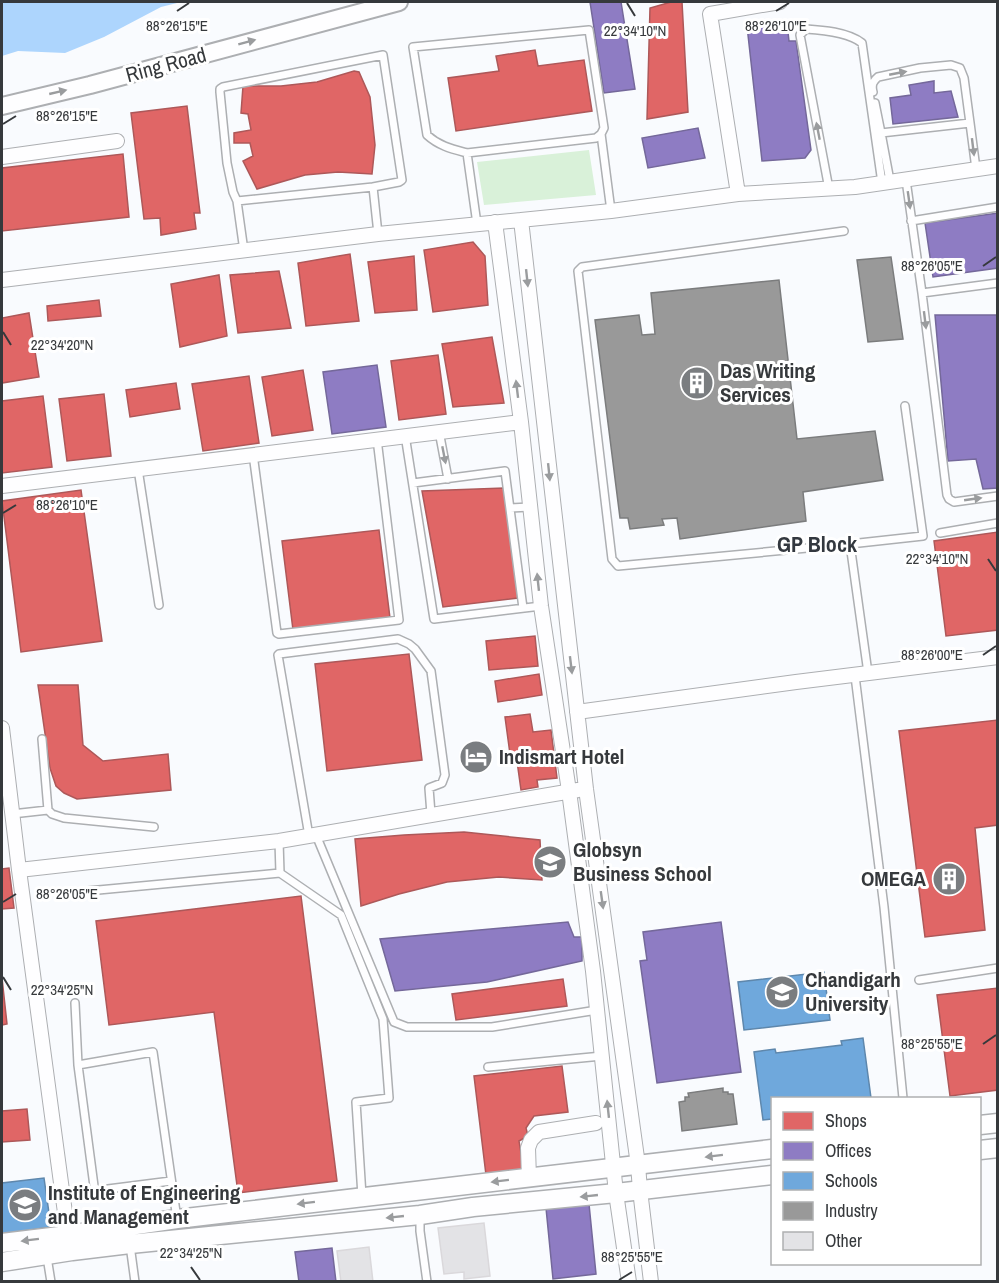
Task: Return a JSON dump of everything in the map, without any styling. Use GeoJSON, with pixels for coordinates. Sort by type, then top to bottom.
{"type":"FeatureCollection","features":[{"type":"Feature","properties":{"kind":"main road"},"geometry":{"type":"LineString","coordinates":[[981,1125],[998,1123]]}},
{"type":"Feature","properties":{"kind":"main road"},"geometry":{"type":"LineString","coordinates":[[981,1150],[998,1148]]}},
{"type":"Feature","properties":{"kind":"main road"},"geometry":{"type":"LineString","coordinates":[[2,1262],[47,1255],[70,1243],[177,1219],[771,1149]]}},
{"type":"Feature","properties":{"kind":"main road"},"geometry":{"type":"LineString","coordinates":[[2,1243],[130,1244],[420,1215],[473,1207],[771,1175]]}},
{"type":"Feature","properties":{"kind":"street","name":"Ring Road"},"geometry":{"type":"LineString","coordinates":[[2,106],[90,85],[399,2]]}},
{"type":"Feature","properties":{"kind":"street"},"geometry":{"type":"LineString","coordinates":[[738,194],[710,14],[780,2]]}},
{"type":"Feature","properties":{"kind":"street"},"geometry":{"type":"LineString","coordinates":[[2,157],[117,141]]}},
{"type":"Feature","properties":{"kind":"street"},"geometry":{"type":"LineString","coordinates":[[2,280],[378,234],[611,211],[738,194],[855,187],[998,166]]}},
{"type":"Feature","properties":{"kind":"street"},"geometry":{"type":"LineString","coordinates":[[520,220],[586,789],[639,1165],[651,1281]]}},
{"type":"Feature","properties":{"kind":"street"},"geometry":{"type":"LineString","coordinates":[[495,222],[521,422],[541,606],[569,791],[597,1010],[616,1193],[629,1281]]}},
{"type":"Feature","properties":{"kind":"street"},"geometry":{"type":"LineString","coordinates":[[2,486],[521,422]]}},
{"type":"Feature","properties":{"kind":"street"},"geometry":{"type":"LineString","coordinates":[[577,712],[998,657]]}},
{"type":"Feature","properties":{"kind":"street"},"geometry":{"type":"LineString","coordinates":[[2,728],[70,1243]]}},
{"type":"Feature","properties":{"kind":"street"},"geometry":{"type":"LineString","coordinates":[[19,870],[279,841],[586,789]]}},
{"type":"Feature","properties":{"kind":"street"},"geometry":{"type":"LineString","coordinates":[[529,1178],[528,1148],[531,1140],[540,1132],[596,1123]]}},
{"type":"Feature","properties":{"kind":"lane"},"geometry":{"type":"LineString","coordinates":[[829,189],[800,35],[806,29],[823,30],[853,37],[862,43],[886,182]]}},
{"type":"Feature","properties":{"kind":"lane"},"geometry":{"type":"LineString","coordinates":[[601,135],[596,138],[467,153],[450,149],[427,135],[413,47],[589,30],[604,128],[601,135],[611,211]]}},
{"type":"Feature","properties":{"kind":"lane"},"geometry":{"type":"LineString","coordinates":[[237,201],[373,187],[402,180],[383,55],[220,89],[227,163],[237,201],[244,250]]}},
{"type":"Feature","properties":{"kind":"lane"},"geometry":{"type":"LineString","coordinates":[[886,182],[881,133],[872,88],[874,81],[879,76],[920,68],[951,65],[960,68],[964,78],[976,169]]}},
{"type":"Feature","properties":{"kind":"lane"},"geometry":{"type":"LineString","coordinates":[[881,133],[970,123]]}},
{"type":"Feature","properties":{"kind":"lane"},"geometry":{"type":"LineString","coordinates":[[467,153],[477,224]]}},
{"type":"Feature","properties":{"kind":"lane"},"geometry":{"type":"LineString","coordinates":[[906,179],[947,495],[954,502],[998,496]]}},
{"type":"Feature","properties":{"kind":"lane"},"geometry":{"type":"LineString","coordinates":[[373,187],[378,234]]}},
{"type":"Feature","properties":{"kind":"lane"},"geometry":{"type":"LineString","coordinates":[[911,220],[998,207]]}},
{"type":"Feature","properties":{"kind":"lane"},"geometry":{"type":"LineString","coordinates":[[844,231],[582,267],[578,271],[612,559],[618,567],[923,536],[905,406]]}},
{"type":"Feature","properties":{"kind":"lane"},"geometry":{"type":"LineString","coordinates":[[922,293],[998,283]]}},
{"type":"Feature","properties":{"kind":"lane"},"geometry":{"type":"LineString","coordinates":[[439,431],[448,478]]}},
{"type":"Feature","properties":{"kind":"lane"},"geometry":{"type":"LineString","coordinates":[[405,435],[434,619],[541,606]]}},
{"type":"Feature","properties":{"kind":"lane"},"geometry":{"type":"LineString","coordinates":[[253,454],[278,633],[399,620],[376,439]]}},
{"type":"Feature","properties":{"kind":"lane"},"geometry":{"type":"LineString","coordinates":[[138,469],[159,605]]}},
{"type":"Feature","properties":{"kind":"lane"},"geometry":{"type":"LineString","coordinates":[[413,483],[505,471],[523,608]]}},
{"type":"Feature","properties":{"kind":"lane"},"geometry":{"type":"LineString","coordinates":[[510,508],[530,507]]}},
{"type":"Feature","properties":{"kind":"lane"},"geometry":{"type":"LineString","coordinates":[[940,533],[998,523]]}},
{"type":"Feature","properties":{"kind":"lane"},"geometry":{"type":"LineString","coordinates":[[850,544],[903,1097]]}},
{"type":"Feature","properties":{"kind":"lane"},"geometry":{"type":"LineString","coordinates":[[431,814],[429,788],[442,783],[445,775],[431,671],[415,649],[398,639],[279,654],[313,835],[394,1022],[407,1027],[492,1027],[597,1010]]}},
{"type":"Feature","properties":{"kind":"lane"},"geometry":{"type":"LineString","coordinates":[[42,739],[48,810],[52,814],[64,818],[154,827]]}},
{"type":"Feature","properties":{"kind":"lane"},"geometry":{"type":"LineString","coordinates":[[12,814],[48,810]]}},
{"type":"Feature","properties":{"kind":"lane"},"geometry":{"type":"LineString","coordinates":[[279,841],[280,873]]}},
{"type":"Feature","properties":{"kind":"lane"},"geometry":{"type":"LineString","coordinates":[[77,892],[280,873],[341,915],[384,1019],[389,1098],[356,1102],[363,1197]]}},
{"type":"Feature","properties":{"kind":"lane"},"geometry":{"type":"LineString","coordinates":[[919,980],[998,968]]}},
{"type":"Feature","properties":{"kind":"lane"},"geometry":{"type":"LineString","coordinates":[[75,1003],[78,1065],[94,1186],[100,1190],[171,1181]]}},
{"type":"Feature","properties":{"kind":"lane"},"geometry":{"type":"LineString","coordinates":[[78,1065],[153,1052],[177,1219]]}},
{"type":"Feature","properties":{"kind":"lane"},"geometry":{"type":"LineString","coordinates":[[488,1067],[602,1056]]}},
{"type":"Feature","properties":{"kind":"lane"},"geometry":{"type":"LineString","coordinates":[[420,1215],[427,1281]]}},
{"type":"Feature","properties":{"kind":"lane"},"geometry":{"type":"LineString","coordinates":[[130,1244],[135,1281]]}},
{"type":"Feature","properties":{"kind":"lane"},"geometry":{"type":"LineString","coordinates":[[47,1255],[51,1281]]}},
{"type":"Feature","properties":{"kind":"green space"},"geometry":{"type":"Polygon","coordinates":[[[589,150],[596,195],[484,205],[477,162],[589,150]]]}},
{"type":"Feature","properties":{"kind":"water"},"geometry":{"type":"Polygon","coordinates":[[[2,2],[181,2],[161,7],[104,37],[65,53],[18,51],[2,56],[2,2]]]}},
{"type":"Feature","properties":{"kind":"building: Shops"},"geometry":{"type":"Polygon","coordinates":[[[671,2],[682,2],[688,112],[647,119],[650,8],[671,2]]]}},
{"type":"Feature","properties":{"kind":"building: Shops"},"geometry":{"type":"Polygon","coordinates":[[[535,50],[538,66],[584,60],[592,111],[456,131],[448,78],[499,71],[496,56],[535,50]]]}},
{"type":"Feature","properties":{"kind":"building: Shops"},"geometry":{"type":"Polygon","coordinates":[[[354,71],[359,72],[370,97],[375,145],[372,174],[338,172],[305,175],[257,189],[243,161],[253,156],[250,143],[234,143],[234,133],[251,130],[248,114],[241,113],[243,86],[281,86],[317,82],[354,71]]]}},
{"type":"Feature","properties":{"kind":"building: Shops"},"geometry":{"type":"Polygon","coordinates":[[[187,106],[200,213],[194,213],[196,229],[161,235],[160,218],[144,219],[131,113],[187,106]]]}},
{"type":"Feature","properties":{"kind":"building: Shops"},"geometry":{"type":"Polygon","coordinates":[[[123,154],[129,217],[2,231],[2,168],[123,154]]]}},
{"type":"Feature","properties":{"kind":"building: Shops"},"geometry":{"type":"Polygon","coordinates":[[[473,242],[485,256],[488,305],[433,312],[424,250],[473,242]]]}},
{"type":"Feature","properties":{"kind":"building: Shops"},"geometry":{"type":"Polygon","coordinates":[[[350,254],[359,321],[306,326],[298,263],[350,254]]]}},
{"type":"Feature","properties":{"kind":"building: Shops"},"geometry":{"type":"Polygon","coordinates":[[[414,256],[417,310],[375,313],[368,262],[414,256]]]}},
{"type":"Feature","properties":{"kind":"building: Shops"},"geometry":{"type":"Polygon","coordinates":[[[279,271],[291,328],[238,333],[230,275],[279,271]]]}},
{"type":"Feature","properties":{"kind":"building: Shops"},"geometry":{"type":"Polygon","coordinates":[[[219,275],[227,336],[180,347],[171,284],[219,275]]]}},
{"type":"Feature","properties":{"kind":"building: Shops"},"geometry":{"type":"Polygon","coordinates":[[[99,300],[101,316],[48,321],[47,306],[99,300]]]}},
{"type":"Feature","properties":{"kind":"building: Shops"},"geometry":{"type":"Polygon","coordinates":[[[29,313],[39,377],[2,383],[2,318],[29,313]]]}},
{"type":"Feature","properties":{"kind":"building: Shops"},"geometry":{"type":"Polygon","coordinates":[[[492,337],[504,403],[453,407],[442,344],[492,337]]]}},
{"type":"Feature","properties":{"kind":"building: Shops"},"geometry":{"type":"Polygon","coordinates":[[[438,355],[446,414],[399,420],[391,361],[438,355]]]}},
{"type":"Feature","properties":{"kind":"building: Shops"},"geometry":{"type":"Polygon","coordinates":[[[303,370],[313,430],[272,436],[262,377],[303,370]]]}},
{"type":"Feature","properties":{"kind":"building: Shops"},"geometry":{"type":"Polygon","coordinates":[[[249,376],[259,443],[203,451],[192,384],[249,376]]]}},
{"type":"Feature","properties":{"kind":"building: Shops"},"geometry":{"type":"Polygon","coordinates":[[[176,383],[180,409],[130,417],[126,390],[176,383]]]}},
{"type":"Feature","properties":{"kind":"building: Shops"},"geometry":{"type":"Polygon","coordinates":[[[104,394],[111,456],[67,461],[59,399],[104,394]]]}},
{"type":"Feature","properties":{"kind":"building: Shops"},"geometry":{"type":"Polygon","coordinates":[[[43,396],[52,467],[2,473],[2,401],[43,396]]]}},
{"type":"Feature","properties":{"kind":"building: Shops"},"geometry":{"type":"Polygon","coordinates":[[[504,488],[518,598],[443,607],[422,491],[504,488]]]}},
{"type":"Feature","properties":{"kind":"building: Shops"},"geometry":{"type":"Polygon","coordinates":[[[81,490],[102,641],[21,652],[2,501],[81,490]]]}},
{"type":"Feature","properties":{"kind":"building: Shops"},"geometry":{"type":"Polygon","coordinates":[[[379,530],[390,618],[293,630],[282,541],[379,530]]]}},
{"type":"Feature","properties":{"kind":"building: Shops"},"geometry":{"type":"Polygon","coordinates":[[[998,532],[998,630],[946,636],[934,541],[998,532]]]}},
{"type":"Feature","properties":{"kind":"building: Shops"},"geometry":{"type":"Polygon","coordinates":[[[535,636],[538,666],[489,670],[486,641],[535,636]]]}},
{"type":"Feature","properties":{"kind":"building: Shops"},"geometry":{"type":"Polygon","coordinates":[[[409,654],[422,760],[327,771],[315,664],[409,654]]]}},
{"type":"Feature","properties":{"kind":"building: Shops"},"geometry":{"type":"Polygon","coordinates":[[[539,674],[542,695],[498,702],[495,681],[539,674]]]}},
{"type":"Feature","properties":{"kind":"building: Shops"},"geometry":{"type":"Polygon","coordinates":[[[38,685],[78,685],[83,745],[103,761],[168,754],[171,790],[77,799],[64,793],[56,786],[50,768],[38,685]]]}},
{"type":"Feature","properties":{"kind":"building: Shops"},"geometry":{"type":"Polygon","coordinates":[[[530,714],[533,732],[551,730],[557,778],[537,780],[538,787],[521,790],[516,754],[510,754],[505,717],[530,714]]]}},
{"type":"Feature","properties":{"kind":"building: Shops","name":"OMEGA"},"geometry":{"type":"Polygon","coordinates":[[[998,720],[998,825],[975,828],[985,930],[925,937],[899,731],[998,720]]]}},
{"type":"Feature","properties":{"kind":"building: Shops"},"geometry":{"type":"Polygon","coordinates":[[[464,832],[540,840],[542,880],[499,877],[447,882],[361,906],[355,839],[464,832]]]}},
{"type":"Feature","properties":{"kind":"building: Shops"},"geometry":{"type":"Polygon","coordinates":[[[9,868],[14,908],[2,909],[2,869],[9,868]]]}},
{"type":"Feature","properties":{"kind":"building: Shops"},"geometry":{"type":"Polygon","coordinates":[[[301,896],[337,1181],[238,1193],[214,1012],[109,1025],[96,921],[301,896]]]}},
{"type":"Feature","properties":{"kind":"building: Shops"},"geometry":{"type":"Polygon","coordinates":[[[2,978],[7,1024],[2,1025],[2,978]]]}},
{"type":"Feature","properties":{"kind":"building: Shops"},"geometry":{"type":"Polygon","coordinates":[[[563,979],[567,1006],[456,1020],[452,994],[563,979]]]}},
{"type":"Feature","properties":{"kind":"building: Shops"},"geometry":{"type":"Polygon","coordinates":[[[998,988],[998,1090],[950,1096],[937,995],[998,988]]]}},
{"type":"Feature","properties":{"kind":"building: Shops"},"geometry":{"type":"Polygon","coordinates":[[[562,1066],[568,1112],[534,1116],[526,1128],[528,1136],[519,1141],[524,1171],[486,1175],[474,1076],[562,1066]]]}},
{"type":"Feature","properties":{"kind":"building: Shops"},"geometry":{"type":"Polygon","coordinates":[[[27,1109],[30,1140],[2,1142],[2,1111],[27,1109]]]}},
{"type":"Feature","properties":{"kind":"building: Offices"},"geometry":{"type":"Polygon","coordinates":[[[590,2],[621,2],[635,89],[604,93],[590,2]]]}},
{"type":"Feature","properties":{"kind":"building: Offices"},"geometry":{"type":"Polygon","coordinates":[[[787,23],[789,41],[796,41],[811,150],[805,158],[762,161],[747,26],[787,23]]]}},
{"type":"Feature","properties":{"kind":"building: Offices"},"geometry":{"type":"Polygon","coordinates":[[[934,81],[934,93],[951,91],[958,117],[893,124],[890,98],[911,95],[909,85],[934,81]]]}},
{"type":"Feature","properties":{"kind":"building: Offices"},"geometry":{"type":"Polygon","coordinates":[[[698,128],[705,158],[648,168],[642,138],[698,128]]]}},
{"type":"Feature","properties":{"kind":"building: Offices"},"geometry":{"type":"Polygon","coordinates":[[[998,213],[998,268],[933,277],[925,223],[998,213]]]}},
{"type":"Feature","properties":{"kind":"building: Offices"},"geometry":{"type":"Polygon","coordinates":[[[935,315],[998,315],[998,488],[983,489],[976,459],[948,461],[935,315]]]}},
{"type":"Feature","properties":{"kind":"building: Offices"},"geometry":{"type":"Polygon","coordinates":[[[377,365],[386,427],[332,434],[323,372],[377,365]]]}},
{"type":"Feature","properties":{"kind":"building: Offices"},"geometry":{"type":"Polygon","coordinates":[[[568,922],[574,937],[582,937],[582,961],[487,982],[395,991],[380,939],[568,922]]]}},
{"type":"Feature","properties":{"kind":"building: Offices"},"geometry":{"type":"Polygon","coordinates":[[[721,922],[741,1072],[657,1083],[640,961],[647,960],[643,932],[721,922]]]}},
{"type":"Feature","properties":{"kind":"building: Offices"},"geometry":{"type":"Polygon","coordinates":[[[589,1204],[596,1274],[553,1279],[546,1208],[589,1204]]]}},
{"type":"Feature","properties":{"kind":"building: Offices"},"geometry":{"type":"Polygon","coordinates":[[[332,1248],[336,1282],[299,1282],[295,1252],[332,1248]]]}},
{"type":"Feature","properties":{"kind":"building: Schools"},"geometry":{"type":"Polygon","coordinates":[[[824,972],[830,1020],[744,1030],[738,982],[824,972]]]}},
{"type":"Feature","properties":{"kind":"building: Schools"},"geometry":{"type":"Polygon","coordinates":[[[863,1038],[871,1097],[771,1097],[771,1119],[763,1120],[754,1052],[775,1049],[776,1053],[842,1045],[841,1041],[863,1038]]]}},
{"type":"Feature","properties":{"kind":"building: Schools","name":"Institute of Engineering and Management"},"geometry":{"type":"Polygon","coordinates":[[[44,1178],[51,1227],[2,1234],[2,1183],[44,1178]]]}},
{"type":"Feature","properties":{"kind":"building: Industry"},"geometry":{"type":"Polygon","coordinates":[[[891,257],[903,339],[868,342],[857,260],[891,257]]]}},
{"type":"Feature","properties":{"kind":"building: Industry","name":"Das Writing Services"},"geometry":{"type":"Polygon","coordinates":[[[779,280],[797,439],[875,431],[883,480],[803,492],[806,521],[680,539],[677,518],[662,519],[664,525],[630,529],[628,518],[620,518],[595,320],[639,315],[642,335],[655,334],[651,293],[779,280]]]}},
{"type":"Feature","properties":{"kind":"building: Industry"},"geometry":{"type":"Polygon","coordinates":[[[723,1088],[723,1092],[733,1094],[737,1124],[682,1131],[679,1102],[689,1097],[688,1093],[723,1088]]]}},
{"type":"Feature","properties":{"kind":"building: Other"},"geometry":{"type":"Polygon","coordinates":[[[484,1223],[490,1276],[464,1279],[464,1272],[444,1274],[438,1228],[484,1223]]]}},
{"type":"Feature","properties":{"kind":"building: Other"},"geometry":{"type":"Polygon","coordinates":[[[369,1247],[373,1282],[341,1282],[337,1251],[369,1247]]]}},
{"type":"Feature","properties":{"kind":"place","name":"Das Writing Services"},"geometry":{"type":"Point","coordinates":[697,383]}},
{"type":"Feature","properties":{"kind":"place","name":"Indismart Hotel"},"geometry":{"type":"Point","coordinates":[476,757]}},
{"type":"Feature","properties":{"kind":"place","name":"Globsyn Business School"},"geometry":{"type":"Point","coordinates":[550,862]}},
{"type":"Feature","properties":{"kind":"place","name":"OMEGA"},"geometry":{"type":"Point","coordinates":[949,879]}},
{"type":"Feature","properties":{"kind":"place","name":"Chandigarh University"},"geometry":{"type":"Point","coordinates":[782,992]}},
{"type":"Feature","properties":{"kind":"place","name":"Institute of Engineering and Management"},"geometry":{"type":"Point","coordinates":[25,1205]}},
{"type":"Feature","properties":{"kind":"district","name":"GP Block"},"geometry":{"type":"Point","coordinates":[817,544]}}]}
